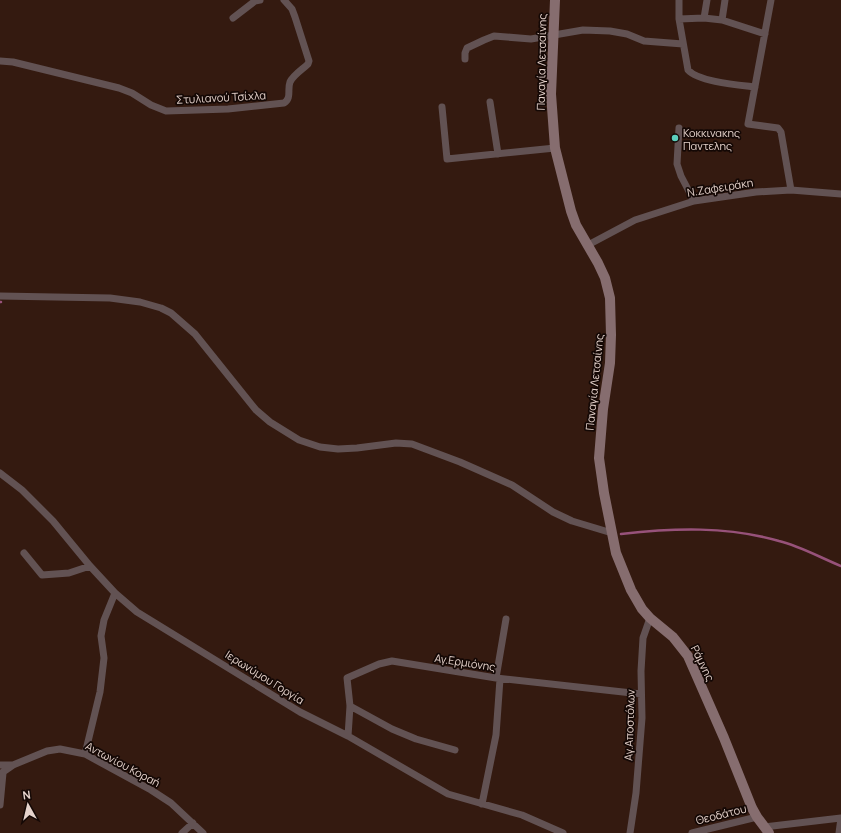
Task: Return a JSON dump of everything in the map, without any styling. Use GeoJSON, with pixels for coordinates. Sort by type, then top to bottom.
{"type":"FeatureCollection","features":[{"type":"Feature","properties":{"kind":"main road","name":"Παναγία Λετσαίνης"},"geometry":{"type":"LineString","coordinates":[[555,0],[551,94],[555,148],[571,211],[576,225],[605,278],[610,306],[610,363],[603,409],[599,458],[612,532]]}},
{"type":"Feature","properties":{"kind":"main road","name":"Ράμνης"},"geometry":{"type":"LineString","coordinates":[[612,532],[616,553],[631,590],[642,609],[650,618],[673,637],[688,656],[724,738],[748,799],[757,817],[767,830]]}},
{"type":"Feature","properties":{"kind":"street"},"geometry":{"type":"LineString","coordinates":[[233,18],[255,1],[260,0]]}},
{"type":"Feature","properties":{"kind":"street","name":"Στυλιανού Τσίχλα"},"geometry":{"type":"LineString","coordinates":[[0,61],[13,62],[119,88],[151,105],[166,110],[228,110],[284,104],[289,98],[290,83],[292,79],[308,64],[309,61],[292,8],[284,0]]}},
{"type":"Feature","properties":{"kind":"street"},"geometry":{"type":"LineString","coordinates":[[679,0],[679,19],[688,70],[692,74],[726,83],[755,87]]}},
{"type":"Feature","properties":{"kind":"street"},"geometry":{"type":"LineString","coordinates":[[704,18],[707,0]]}},
{"type":"Feature","properties":{"kind":"street"},"geometry":{"type":"LineString","coordinates":[[722,20],[725,0]]}},
{"type":"Feature","properties":{"kind":"street"},"geometry":{"type":"LineString","coordinates":[[771,0],[748,124],[774,127],[778,128],[781,132],[791,190]]}},
{"type":"Feature","properties":{"kind":"street"},"geometry":{"type":"LineString","coordinates":[[679,19],[704,18],[722,20],[765,34]]}},
{"type":"Feature","properties":{"kind":"street"},"geometry":{"type":"LineString","coordinates":[[465,60],[467,48],[494,36],[531,39],[583,30],[610,31],[627,34],[644,40],[683,44]]}},
{"type":"Feature","properties":{"kind":"street"},"geometry":{"type":"LineString","coordinates":[[490,102],[498,154]]}},
{"type":"Feature","properties":{"kind":"street"},"geometry":{"type":"LineString","coordinates":[[442,107],[447,159],[555,148]]}},
{"type":"Feature","properties":{"kind":"street"},"geometry":{"type":"LineString","coordinates":[[679,128],[677,164],[681,176],[694,200]]}},
{"type":"Feature","properties":{"kind":"street","name":"Ν.Ζαφειράκη"},"geometry":{"type":"LineString","coordinates":[[588,245],[635,220],[694,200],[756,192],[791,190],[841,194]]}},
{"type":"Feature","properties":{"kind":"street"},"geometry":{"type":"LineString","coordinates":[[0,296],[110,298],[140,302],[161,308],[171,313],[198,338],[256,410],[270,422],[299,440],[320,447],[332,448],[357,448],[396,442],[412,444],[512,485],[553,512],[572,521],[612,532]]}},
{"type":"Feature","properties":{"kind":"street","name":"Ιερωνύμου Γοργία"},"geometry":{"type":"LineString","coordinates":[[0,473],[22,490],[53,521],[90,566],[115,593],[137,612],[300,712],[348,736],[448,794],[522,815],[550,831],[563,833]]}},
{"type":"Feature","properties":{"kind":"street"},"geometry":{"type":"LineString","coordinates":[[24,553],[42,575],[69,573],[90,566]]}},
{"type":"Feature","properties":{"kind":"street"},"geometry":{"type":"LineString","coordinates":[[84,754],[100,692],[104,658],[101,636],[104,620],[115,593]]}},
{"type":"Feature","properties":{"kind":"street","name":"Αγ.Αποστόλων"},"geometry":{"type":"LineString","coordinates":[[630,833],[636,793],[642,718],[641,694],[643,638],[650,618]]}},
{"type":"Feature","properties":{"kind":"street"},"geometry":{"type":"LineString","coordinates":[[482,804],[496,735],[498,678],[506,619]]}},
{"type":"Feature","properties":{"kind":"street","name":"Αγ.Ερμιόνης"},"geometry":{"type":"LineString","coordinates":[[348,736],[350,706],[347,678],[379,664],[392,661],[498,678],[641,694]]}},
{"type":"Feature","properties":{"kind":"street"},"geometry":{"type":"LineString","coordinates":[[350,706],[392,729],[416,739],[455,750]]}},
{"type":"Feature","properties":{"kind":"street","name":"Αντωνίου Κοραή"},"geometry":{"type":"LineString","coordinates":[[2,774],[13,765],[53,749],[70,750],[84,754],[151,790],[171,803],[203,833]]}},
{"type":"Feature","properties":{"kind":"street"},"geometry":{"type":"LineString","coordinates":[[0,764],[13,765]]}},
{"type":"Feature","properties":{"kind":"street"},"geometry":{"type":"LineString","coordinates":[[0,806],[2,774]]}},
{"type":"Feature","properties":{"kind":"street","name":"Θεοδάτου"},"geometry":{"type":"LineString","coordinates":[[692,833],[757,817]]}},
{"type":"Feature","properties":{"kind":"street"},"geometry":{"type":"LineString","coordinates":[[767,830],[841,818],[839,833]]}},
{"type":"Feature","properties":{"kind":"street"},"geometry":{"type":"LineString","coordinates":[[182,833],[193,823]]}},
{"type":"Feature","properties":{"kind":"waterway"},"geometry":{"type":"LineString","coordinates":[[621,534],[661,530],[700,530],[740,533],[787,543],[841,566]]}},
{"type":"Feature","properties":{"kind":"place","name":"Κοκκινακης Παντελης"},"geometry":{"type":"Point","coordinates":[675,138]}}]}
